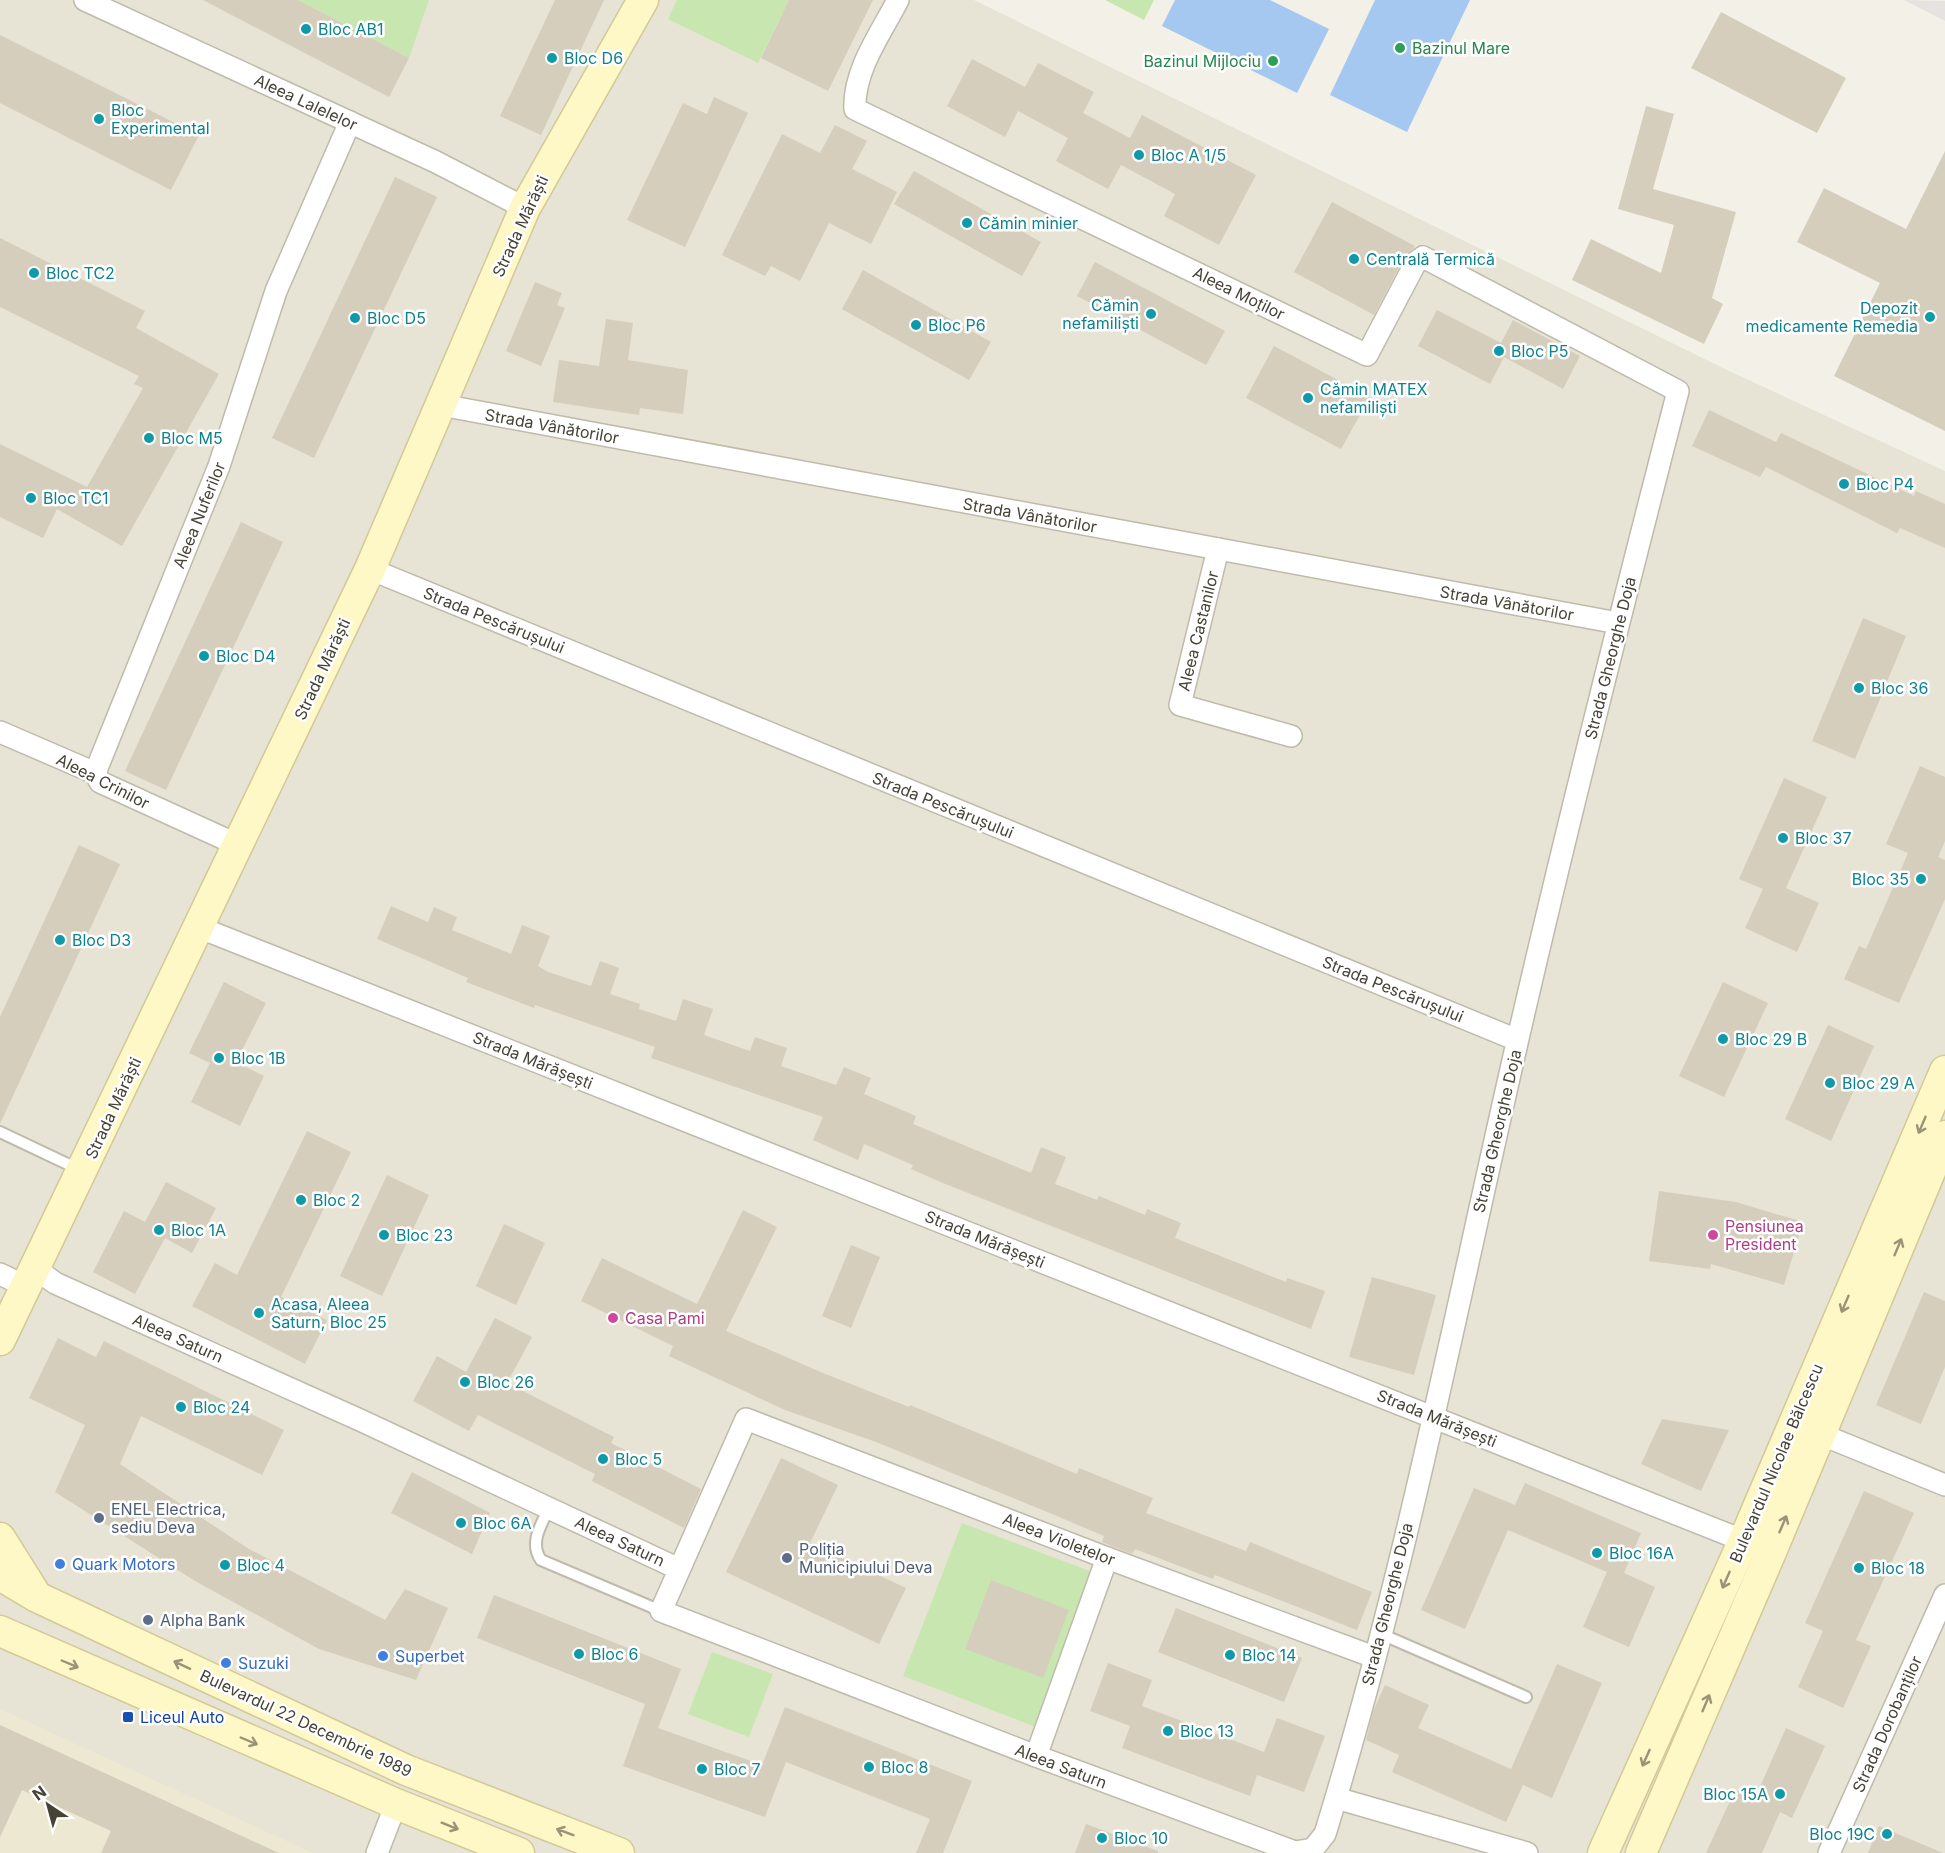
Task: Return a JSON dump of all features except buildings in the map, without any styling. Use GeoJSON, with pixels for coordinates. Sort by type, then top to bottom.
{"type":"FeatureCollection","features":[{"type":"Feature","properties":{"kind":"main road","name":"Strada Mărăști"},"geometry":{"type":"LineString","coordinates":[[0,1340],[370,569],[525,208],[643,0]]}},
{"type":"Feature","properties":{"kind":"main road","name":"Bulevardul Nicolae Bălcescu"},"geometry":{"type":"LineString","coordinates":[[1641,1853],[1771,1552],[1807,1428],[1945,1071]]}},
{"type":"Feature","properties":{"kind":"main road","name":"Bulevardul Nicolae Bălcescu"},"geometry":{"type":"LineString","coordinates":[[1604,1853],[1744,1540],[1807,1428],[1945,1136]]}},
{"type":"Feature","properties":{"kind":"main road"},"geometry":{"type":"LineString","coordinates":[[0,1538],[37,1597]]}},
{"type":"Feature","properties":{"kind":"main road","name":"Bulevardul 22 Decembrie 1989"},"geometry":{"type":"LineString","coordinates":[[0,1575],[37,1597],[406,1770],[620,1853]]}},
{"type":"Feature","properties":{"kind":"main road"},"geometry":{"type":"LineString","coordinates":[[5,1638],[396,1804],[519,1853]]}},
{"type":"Feature","properties":{"kind":"street","name":"Aleea Lalelelor"},"geometry":{"type":"LineString","coordinates":[[85,0],[436,162],[525,208]]}},
{"type":"Feature","properties":{"kind":"street","name":"Aleea Moților"},"geometry":{"type":"LineString","coordinates":[[898,0],[860,76],[855,94],[855,110],[1367,355],[1416,262],[1423,257],[1678,391]]}},
{"type":"Feature","properties":{"kind":"street","name":"Aleea Nuferilor"},"geometry":{"type":"LineString","coordinates":[[95,773],[219,466],[276,291],[350,122]]}},
{"type":"Feature","properties":{"kind":"street","name":"Strada Gheorghe Doja"},"geometry":{"type":"LineString","coordinates":[[1295,1852],[1312,1849],[1325,1834],[1381,1634],[1433,1417],[1517,1040],[1618,623],[1678,391]]}},
{"type":"Feature","properties":{"kind":"street","name":"Strada Vânătorilor"},"geometry":{"type":"LineString","coordinates":[[441,405],[1618,623]]}},
{"type":"Feature","properties":{"kind":"street","name":"Aleea Castanilor"},"geometry":{"type":"LineString","coordinates":[[1218,549],[1180,705],[1291,736]]}},
{"type":"Feature","properties":{"kind":"street","name":"Strada Pescărușului"},"geometry":{"type":"LineString","coordinates":[[370,569],[1517,1040]]}},
{"type":"Feature","properties":{"kind":"street","name":"Aleea Crinilor"},"geometry":{"type":"LineString","coordinates":[[0,732],[95,773],[100,782],[238,845]]}},
{"type":"Feature","properties":{"kind":"street","name":"Strada Mărășești"},"geometry":{"type":"LineString","coordinates":[[198,927],[1771,1552]]}},
{"type":"Feature","properties":{"kind":"street","name":"Aleea Saturn"},"geometry":{"type":"LineString","coordinates":[[0,1274],[55,1283],[679,1569],[661,1611],[1036,1756],[1295,1852]]}},
{"type":"Feature","properties":{"kind":"street","name":"Aleea Violetelor"},"geometry":{"type":"LineString","coordinates":[[679,1569],[746,1419],[1107,1558],[1374,1657]]}},
{"type":"Feature","properties":{"kind":"street"},"geometry":{"type":"LineString","coordinates":[[1807,1428],[1945,1485]]}},
{"type":"Feature","properties":{"kind":"street"},"geometry":{"type":"LineString","coordinates":[[1036,1756],[1107,1558]]}},
{"type":"Feature","properties":{"kind":"street","name":"Strada Dorobanților"},"geometry":{"type":"LineString","coordinates":[[1829,1853],[1945,1595]]}},
{"type":"Feature","properties":{"kind":"street"},"geometry":{"type":"LineString","coordinates":[[1336,1798],[1527,1853]]}},
{"type":"Feature","properties":{"kind":"street"},"geometry":{"type":"LineString","coordinates":[[377,1853],[396,1804]]}},
{"type":"Feature","properties":{"kind":"lane"},"geometry":{"type":"LineString","coordinates":[[0,1132],[82,1172]]}},
{"type":"Feature","properties":{"kind":"lane"},"geometry":{"type":"LineString","coordinates":[[549,1508],[537,1535],[535,1552],[541,1560],[661,1611]]}},
{"type":"Feature","properties":{"kind":"lane"},"geometry":{"type":"LineString","coordinates":[[1381,1634],[1526,1698]]}},
{"type":"Feature","properties":{"kind":"shaded area"},"geometry":{"type":"Polygon","coordinates":[[[0,0],[974,0],[1727,370],[1945,471],[1945,1853],[0,1853],[0,0]]]}},
{"type":"Feature","properties":{"kind":"shaded area"},"geometry":{"type":"Polygon","coordinates":[[[1904,0],[1945,1],[1945,21],[1904,0]]]}},
{"type":"Feature","properties":{"kind":"shaded area"},"geometry":{"type":"Polygon","coordinates":[[[0,1709],[313,1853],[0,1853],[0,1709]]]}},
{"type":"Feature","properties":{"kind":"green space"},"geometry":{"type":"Polygon","coordinates":[[[298,0],[429,0],[409,58],[298,0]]]}},
{"type":"Feature","properties":{"kind":"green space"},"geometry":{"type":"Polygon","coordinates":[[[677,0],[789,0],[758,63],[668,19],[677,0]]]}},
{"type":"Feature","properties":{"kind":"green space"},"geometry":{"type":"Polygon","coordinates":[[[1105,0],[1154,0],[1144,20],[1105,0]]]}},
{"type":"Feature","properties":{"kind":"green space"},"geometry":{"type":"Polygon","coordinates":[[[962,1523],[1095,1573],[1036,1727],[903,1676],[962,1523]]]}},
{"type":"Feature","properties":{"kind":"green space"},"geometry":{"type":"Polygon","coordinates":[[[712,1652],[773,1674],[749,1737],[688,1714],[712,1652]]]}},
{"type":"Feature","properties":{"kind":"water","name":"Bazinul Mijlociu"},"geometry":{"type":"Polygon","coordinates":[[[1175,0],[1270,0],[1329,29],[1297,93],[1162,26],[1175,0]]]}},
{"type":"Feature","properties":{"kind":"water","name":"Bazinul Mare"},"geometry":{"type":"Polygon","coordinates":[[[1375,0],[1470,0],[1407,132],[1330,95],[1375,0]]]}},
{"type":"Feature","properties":{"kind":"place","name":"Bloc AB1"},"geometry":{"type":"Point","coordinates":[306,29]}},
{"type":"Feature","properties":{"kind":"place","name":"Bazinul Mare"},"geometry":{"type":"Point","coordinates":[1400,48]}},
{"type":"Feature","properties":{"kind":"place","name":"Bloc D6"},"geometry":{"type":"Point","coordinates":[552,58]}},
{"type":"Feature","properties":{"kind":"place","name":"Bazinul Mijlociu"},"geometry":{"type":"Point","coordinates":[1273,61]}},
{"type":"Feature","properties":{"kind":"place","name":"Bloc Experimental"},"geometry":{"type":"Point","coordinates":[99,119]}},
{"type":"Feature","properties":{"kind":"place","name":"Bloc A 1/5"},"geometry":{"type":"Point","coordinates":[1139,155]}},
{"type":"Feature","properties":{"kind":"place","name":"Cămin minier"},"geometry":{"type":"Point","coordinates":[967,223]}},
{"type":"Feature","properties":{"kind":"place","name":"Centrală Termică"},"geometry":{"type":"Point","coordinates":[1354,259]}},
{"type":"Feature","properties":{"kind":"place","name":"Bloc TC2"},"geometry":{"type":"Point","coordinates":[34,273]}},
{"type":"Feature","properties":{"kind":"place","name":"Cămin nefamiliști"},"geometry":{"type":"Point","coordinates":[1151,314]}},
{"type":"Feature","properties":{"kind":"place","name":"Depozit medicamente Remedia"},"geometry":{"type":"Point","coordinates":[1930,317]}},
{"type":"Feature","properties":{"kind":"place","name":"Bloc D5"},"geometry":{"type":"Point","coordinates":[355,318]}},
{"type":"Feature","properties":{"kind":"place","name":"Bloc P6"},"geometry":{"type":"Point","coordinates":[916,325]}},
{"type":"Feature","properties":{"kind":"place","name":"Bloc P5"},"geometry":{"type":"Point","coordinates":[1499,351]}},
{"type":"Feature","properties":{"kind":"place","name":"Cămin MATEX nefamiliști"},"geometry":{"type":"Point","coordinates":[1308,398]}},
{"type":"Feature","properties":{"kind":"place","name":"Bloc M5"},"geometry":{"type":"Point","coordinates":[149,438]}},
{"type":"Feature","properties":{"kind":"place","name":"Bloc P4"},"geometry":{"type":"Point","coordinates":[1844,484]}},
{"type":"Feature","properties":{"kind":"place","name":"Bloc TC1"},"geometry":{"type":"Point","coordinates":[31,498]}},
{"type":"Feature","properties":{"kind":"place","name":"Bloc D4"},"geometry":{"type":"Point","coordinates":[204,656]}},
{"type":"Feature","properties":{"kind":"place","name":"Bloc 36"},"geometry":{"type":"Point","coordinates":[1859,688]}},
{"type":"Feature","properties":{"kind":"place","name":"Bloc 37"},"geometry":{"type":"Point","coordinates":[1783,838]}},
{"type":"Feature","properties":{"kind":"place","name":"Bloc 35"},"geometry":{"type":"Point","coordinates":[1921,879]}},
{"type":"Feature","properties":{"kind":"place","name":"Bloc D3"},"geometry":{"type":"Point","coordinates":[60,940]}},
{"type":"Feature","properties":{"kind":"place","name":"Bloc 29 B"},"geometry":{"type":"Point","coordinates":[1723,1039]}},
{"type":"Feature","properties":{"kind":"place","name":"Bloc 1B"},"geometry":{"type":"Point","coordinates":[219,1058]}},
{"type":"Feature","properties":{"kind":"place","name":"Bloc 29 A"},"geometry":{"type":"Point","coordinates":[1830,1083]}},
{"type":"Feature","properties":{"kind":"place","name":"Bloc 2"},"geometry":{"type":"Point","coordinates":[301,1200]}},
{"type":"Feature","properties":{"kind":"place","name":"Bloc 1A"},"geometry":{"type":"Point","coordinates":[159,1230]}},
{"type":"Feature","properties":{"kind":"place","name":"Bloc 23"},"geometry":{"type":"Point","coordinates":[384,1235]}},
{"type":"Feature","properties":{"kind":"place","name":"Pensiunea President"},"geometry":{"type":"Point","coordinates":[1713,1235]}},
{"type":"Feature","properties":{"kind":"place","name":"Acasa, Aleea Saturn, Bloc 25"},"geometry":{"type":"Point","coordinates":[259,1313]}},
{"type":"Feature","properties":{"kind":"place","name":"Casa Pami"},"geometry":{"type":"Point","coordinates":[613,1318]}},
{"type":"Feature","properties":{"kind":"place","name":"Bloc 26"},"geometry":{"type":"Point","coordinates":[465,1382]}},
{"type":"Feature","properties":{"kind":"place","name":"Bloc 24"},"geometry":{"type":"Point","coordinates":[181,1407]}},
{"type":"Feature","properties":{"kind":"place","name":"Bloc 5"},"geometry":{"type":"Point","coordinates":[603,1459]}},
{"type":"Feature","properties":{"kind":"place","name":"ENEL Electrica, sediu Deva"},"geometry":{"type":"Point","coordinates":[99,1518]}},
{"type":"Feature","properties":{"kind":"place","name":"Bloc 6A"},"geometry":{"type":"Point","coordinates":[461,1523]}},
{"type":"Feature","properties":{"kind":"place","name":"Bloc 16A"},"geometry":{"type":"Point","coordinates":[1597,1553]}},
{"type":"Feature","properties":{"kind":"place","name":"Poliția Municipiului Deva"},"geometry":{"type":"Point","coordinates":[787,1558]}},
{"type":"Feature","properties":{"kind":"place","name":"Quark Motors"},"geometry":{"type":"Point","coordinates":[60,1564]}},
{"type":"Feature","properties":{"kind":"place","name":"Bloc 4"},"geometry":{"type":"Point","coordinates":[225,1565]}},
{"type":"Feature","properties":{"kind":"place","name":"Bloc 18"},"geometry":{"type":"Point","coordinates":[1859,1568]}},
{"type":"Feature","properties":{"kind":"place","name":"Alpha Bank"},"geometry":{"type":"Point","coordinates":[148,1620]}},
{"type":"Feature","properties":{"kind":"place","name":"Bloc 6"},"geometry":{"type":"Point","coordinates":[579,1654]}},
{"type":"Feature","properties":{"kind":"place","name":"Bloc 14"},"geometry":{"type":"Point","coordinates":[1230,1655]}},
{"type":"Feature","properties":{"kind":"place","name":"Superbet"},"geometry":{"type":"Point","coordinates":[383,1656]}},
{"type":"Feature","properties":{"kind":"place","name":"Suzuki"},"geometry":{"type":"Point","coordinates":[226,1663]}},
{"type":"Feature","properties":{"kind":"place","name":"Liceul Auto"},"geometry":{"type":"Point","coordinates":[128,1717]}},
{"type":"Feature","properties":{"kind":"place","name":"Bloc 13"},"geometry":{"type":"Point","coordinates":[1168,1731]}},
{"type":"Feature","properties":{"kind":"place","name":"Bloc 8"},"geometry":{"type":"Point","coordinates":[869,1767]}},
{"type":"Feature","properties":{"kind":"place","name":"Bloc 7"},"geometry":{"type":"Point","coordinates":[702,1769]}},
{"type":"Feature","properties":{"kind":"place","name":"Bloc 15A"},"geometry":{"type":"Point","coordinates":[1780,1794]}},
{"type":"Feature","properties":{"kind":"place","name":"Bloc 19C"},"geometry":{"type":"Point","coordinates":[1887,1834]}},
{"type":"Feature","properties":{"kind":"place","name":"Bloc 10"},"geometry":{"type":"Point","coordinates":[1102,1838]}}]}
